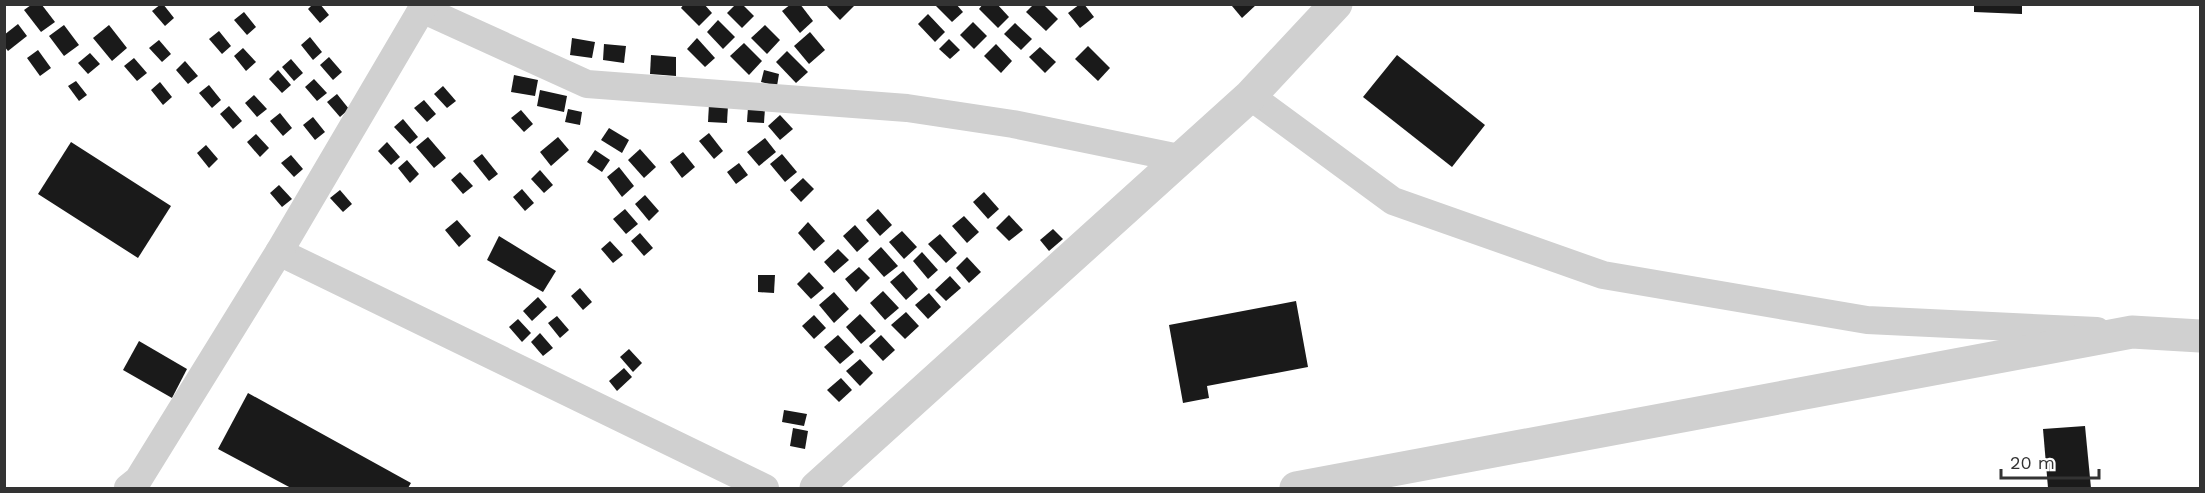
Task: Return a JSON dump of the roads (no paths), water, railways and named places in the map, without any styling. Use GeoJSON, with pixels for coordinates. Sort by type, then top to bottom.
{"type":"FeatureCollection","features":[{"type":"Feature","properties":{"kind":"street"},"geometry":{"type":"LineString","coordinates":[[816,489],[1250,96],[1336,4]]}},
{"type":"Feature","properties":{"kind":"street"},"geometry":{"type":"LineString","coordinates":[[128,489],[138,480],[279,252],[423,7],[587,84],[907,108],[1013,124],[1179,158]]}},
{"type":"Feature","properties":{"kind":"street"},"geometry":{"type":"LineString","coordinates":[[1250,96],[1393,201],[1603,275],[1867,320],[2200,336]]}},
{"type":"Feature","properties":{"kind":"street"},"geometry":{"type":"LineString","coordinates":[[279,252],[765,489]]}},
{"type":"Feature","properties":{"kind":"street"},"geometry":{"type":"LineString","coordinates":[[1296,489],[2132,332]]}}]}
